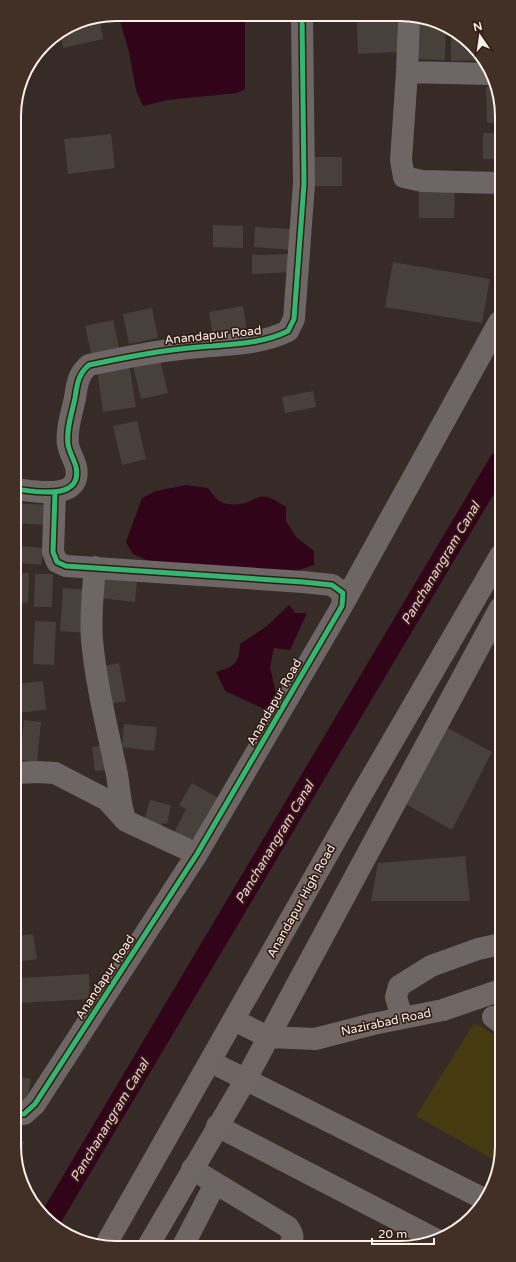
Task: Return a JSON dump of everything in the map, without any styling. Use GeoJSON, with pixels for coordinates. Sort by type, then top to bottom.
{"type":"FeatureCollection","features":[{"type":"Feature","properties":{"kind":"main road","name":"Anandapur High Road"},"geometry":{"type":"LineString","coordinates":[[108,1240],[356,804],[495,565]]}},
{"type":"Feature","properties":{"kind":"main road"},"geometry":{"type":"LineString","coordinates":[[151,1241],[217,1126],[246,1079],[495,617]]}},
{"type":"Feature","properties":{"kind":"main road","name":"Nazirabad Road"},"geometry":{"type":"LineString","coordinates":[[268,1037],[315,1039],[399,1007],[443,1010],[495,992]]}},
{"type":"Feature","properties":{"kind":"main road"},"geometry":{"type":"LineString","coordinates":[[234,1020],[268,1037]]}},
{"type":"Feature","properties":{"kind":"street","name":"Anandapur Road"},"geometry":{"type":"LineString","coordinates":[[55,493],[68,488],[74,481],[76,468],[68,445],[68,433],[78,380],[82,371],[89,365],[150,352],[255,342],[274,338],[288,331],[294,319],[304,184],[302,21]]}},
{"type":"Feature","properties":{"kind":"street"},"geometry":{"type":"LineString","coordinates":[[408,22],[407,72],[400,160],[404,177],[422,181],[495,183]]}},
{"type":"Feature","properties":{"kind":"street"},"geometry":{"type":"LineString","coordinates":[[407,72],[485,74]]}},
{"type":"Feature","properties":{"kind":"street","name":"Anandapur Road"},"geometry":{"type":"LineString","coordinates":[[21,1114],[24,1114],[35,1104],[197,854],[342,606],[495,329]]}},
{"type":"Feature","properties":{"kind":"street"},"geometry":{"type":"LineString","coordinates":[[21,490],[55,493],[53,552],[57,562],[66,566],[332,586],[344,593],[342,606]]}},
{"type":"Feature","properties":{"kind":"street"},"geometry":{"type":"LineString","coordinates":[[95,567],[91,617],[92,641],[119,784],[122,812],[126,821]]}},
{"type":"Feature","properties":{"kind":"street"},"geometry":{"type":"LineString","coordinates":[[21,773],[55,773],[107,800],[126,821],[197,854]]}},
{"type":"Feature","properties":{"kind":"street"},"geometry":{"type":"LineString","coordinates":[[399,1007],[399,986],[431,966],[478,949],[495,946]]}},
{"type":"Feature","properties":{"kind":"street"},"geometry":{"type":"LineString","coordinates":[[210,1062],[480,1197]]}},
{"type":"Feature","properties":{"kind":"street"},"geometry":{"type":"LineString","coordinates":[[217,1126],[430,1236]]}},
{"type":"Feature","properties":{"kind":"street"},"geometry":{"type":"LineString","coordinates":[[192,1170],[288,1227],[292,1233],[292,1241]]}},
{"type":"Feature","properties":{"kind":"street"},"geometry":{"type":"LineString","coordinates":[[186,1241],[215,1184]]}},
{"type":"Feature","properties":{"kind":"shaded area"},"geometry":{"type":"Polygon","coordinates":[[[120,21],[245,21],[245,89],[237,93],[168,100],[143,106],[136,90],[129,52],[120,21]]]}},
{"type":"Feature","properties":{"kind":"shaded area"},"geometry":{"type":"Polygon","coordinates":[[[186,485],[208,488],[219,501],[233,505],[249,502],[263,497],[271,498],[281,503],[286,507],[286,521],[296,537],[314,551],[314,565],[296,571],[156,564],[133,554],[126,542],[142,498],[156,491],[186,485]]]}},
{"type":"Feature","properties":{"kind":"shaded area"},"geometry":{"type":"Polygon","coordinates":[[[289,605],[295,613],[307,613],[290,650],[274,648],[270,667],[277,698],[271,712],[225,691],[216,672],[232,666],[237,660],[240,644],[267,626],[289,605]]]}},
{"type":"Feature","properties":{"kind":"shaded area"},"geometry":{"type":"Polygon","coordinates":[[[474,1023],[495,1035],[494,1160],[416,1116],[474,1023]]]}},
{"type":"Feature","properties":{"kind":"building"},"geometry":{"type":"Polygon","coordinates":[[[397,21],[398,52],[358,54],[357,22],[397,21]]]}},
{"type":"Feature","properties":{"kind":"building"},"geometry":{"type":"Polygon","coordinates":[[[100,22],[103,39],[63,48],[61,39],[63,37],[80,28],[100,22]]]}},
{"type":"Feature","properties":{"kind":"building"},"geometry":{"type":"Polygon","coordinates":[[[417,23],[425,24],[446,33],[445,60],[415,59],[417,23]]]}},
{"type":"Feature","properties":{"kind":"building"},"geometry":{"type":"Polygon","coordinates":[[[451,36],[460,43],[460,56],[473,56],[477,60],[451,61],[451,36]]]}},
{"type":"Feature","properties":{"kind":"building"},"geometry":{"type":"Polygon","coordinates":[[[486,87],[491,87],[494,103],[495,123],[487,123],[486,87]]]}},
{"type":"Feature","properties":{"kind":"building"},"geometry":{"type":"Polygon","coordinates":[[[483,133],[495,133],[495,159],[483,159],[483,133]]]}},
{"type":"Feature","properties":{"kind":"building"},"geometry":{"type":"Polygon","coordinates":[[[111,134],[115,168],[68,174],[64,139],[111,134]]]}},
{"type":"Feature","properties":{"kind":"building"},"geometry":{"type":"Polygon","coordinates":[[[310,157],[342,157],[342,186],[310,186],[310,157]]]}},
{"type":"Feature","properties":{"kind":"building"},"geometry":{"type":"Polygon","coordinates":[[[419,189],[455,189],[454,218],[419,218],[419,189]]]}},
{"type":"Feature","properties":{"kind":"building"},"geometry":{"type":"Polygon","coordinates":[[[213,225],[243,226],[243,248],[213,247],[213,225]]]}},
{"type":"Feature","properties":{"kind":"building"},"geometry":{"type":"Polygon","coordinates":[[[255,227],[292,229],[291,250],[254,247],[255,227]]]}},
{"type":"Feature","properties":{"kind":"building"},"geometry":{"type":"Polygon","coordinates":[[[291,254],[292,272],[252,274],[252,255],[291,254]]]}},
{"type":"Feature","properties":{"kind":"building"},"geometry":{"type":"Polygon","coordinates":[[[393,262],[490,279],[482,323],[385,307],[393,262]]]}},
{"type":"Feature","properties":{"kind":"building"},"geometry":{"type":"Polygon","coordinates":[[[243,306],[247,330],[213,336],[209,312],[243,306]]]}},
{"type":"Feature","properties":{"kind":"building"},"geometry":{"type":"Polygon","coordinates":[[[152,308],[158,338],[129,344],[123,314],[152,308]]]}},
{"type":"Feature","properties":{"kind":"building"},"geometry":{"type":"Polygon","coordinates":[[[113,320],[121,355],[93,361],[85,326],[113,320]]]}},
{"type":"Feature","properties":{"kind":"building"},"geometry":{"type":"Polygon","coordinates":[[[159,356],[168,393],[141,399],[132,362],[159,356]]]}},
{"type":"Feature","properties":{"kind":"building"},"geometry":{"type":"Polygon","coordinates":[[[129,364],[136,407],[103,412],[97,369],[129,364]]]}},
{"type":"Feature","properties":{"kind":"building"},"geometry":{"type":"Polygon","coordinates":[[[313,391],[316,407],[285,413],[282,397],[313,391]]]}},
{"type":"Feature","properties":{"kind":"building"},"geometry":{"type":"Polygon","coordinates":[[[137,421],[146,459],[122,465],[113,426],[137,421]]]}},
{"type":"Feature","properties":{"kind":"building"},"geometry":{"type":"Polygon","coordinates":[[[21,503],[46,505],[45,525],[21,523],[21,503]]]}},
{"type":"Feature","properties":{"kind":"building"},"geometry":{"type":"Polygon","coordinates":[[[21,546],[44,548],[41,565],[21,563],[21,546]]]}},
{"type":"Feature","properties":{"kind":"building"},"geometry":{"type":"Polygon","coordinates":[[[21,573],[29,573],[28,603],[21,602],[21,573]]]}},
{"type":"Feature","properties":{"kind":"building"},"geometry":{"type":"Polygon","coordinates":[[[35,574],[53,574],[52,607],[34,607],[35,574]]]}},
{"type":"Feature","properties":{"kind":"building"},"geometry":{"type":"Polygon","coordinates":[[[102,577],[137,582],[135,602],[100,598],[102,577]]]}},
{"type":"Feature","properties":{"kind":"building"},"geometry":{"type":"Polygon","coordinates":[[[63,588],[89,590],[85,633],[60,631],[63,588]]]}},
{"type":"Feature","properties":{"kind":"building"},"geometry":{"type":"Polygon","coordinates":[[[35,621],[56,622],[54,665],[33,664],[35,621]]]}},
{"type":"Feature","properties":{"kind":"building"},"geometry":{"type":"Polygon","coordinates":[[[119,663],[126,701],[106,705],[99,667],[119,663]]]}},
{"type":"Feature","properties":{"kind":"building"},"geometry":{"type":"Polygon","coordinates":[[[43,681],[46,710],[21,713],[21,683],[43,681]]]}},
{"type":"Feature","properties":{"kind":"building"},"geometry":{"type":"Polygon","coordinates":[[[24,720],[41,722],[37,762],[21,760],[24,720]]]}},
{"type":"Feature","properties":{"kind":"building"},"geometry":{"type":"Polygon","coordinates":[[[124,724],[157,727],[154,751],[122,747],[124,724]]]}},
{"type":"Feature","properties":{"kind":"building"},"geometry":{"type":"Polygon","coordinates":[[[442,725],[492,752],[452,830],[404,803],[442,725]]]}},
{"type":"Feature","properties":{"kind":"building"},"geometry":{"type":"Polygon","coordinates":[[[105,745],[108,770],[95,771],[92,747],[105,745]]]}},
{"type":"Feature","properties":{"kind":"building"},"geometry":{"type":"Polygon","coordinates":[[[192,783],[222,800],[197,837],[186,841],[174,833],[186,809],[179,805],[192,783]]]}},
{"type":"Feature","properties":{"kind":"building"},"geometry":{"type":"Polygon","coordinates":[[[150,800],[171,805],[167,824],[162,823],[161,830],[144,821],[150,800]]]}},
{"type":"Feature","properties":{"kind":"building"},"geometry":{"type":"Polygon","coordinates":[[[465,856],[470,901],[371,901],[378,863],[465,856]]]}},
{"type":"Feature","properties":{"kind":"building"},"geometry":{"type":"Polygon","coordinates":[[[33,934],[37,959],[21,961],[21,936],[33,934]]]}},
{"type":"Feature","properties":{"kind":"building"},"geometry":{"type":"Polygon","coordinates":[[[89,974],[90,999],[21,1003],[21,978],[89,974]]]}},
{"type":"Feature","properties":{"kind":"building"},"geometry":{"type":"Polygon","coordinates":[[[21,1077],[31,1079],[27,1101],[21,1100],[21,1077]]]}},
{"type":"Feature","properties":{"kind":"building"},"geometry":{"type":"Polygon","coordinates":[[[21,1141],[24,1141],[22,1154],[21,1141]]]}},
{"type":"Feature","properties":{"kind":"waterway","name":"Panchanangram Canal"},"geometry":{"type":"LineString","coordinates":[[52,1216],[495,470]]}},
{"type":"Feature","properties":{"kind":"cycle path"},"geometry":{"type":"LineString","coordinates":[[21,490],[44,492],[65,490],[72,485],[76,478],[76,467],[68,444],[69,427],[77,384],[82,372],[89,365],[164,351],[252,342],[276,336],[288,331],[294,319],[304,184],[302,21]]}},
{"type":"Feature","properties":{"kind":"cycle path"},"geometry":{"type":"LineString","coordinates":[[21,1114],[24,1114],[35,1104],[197,854],[342,606],[343,593],[332,585],[303,582],[66,566],[57,562],[53,552],[55,493]]}}]}
